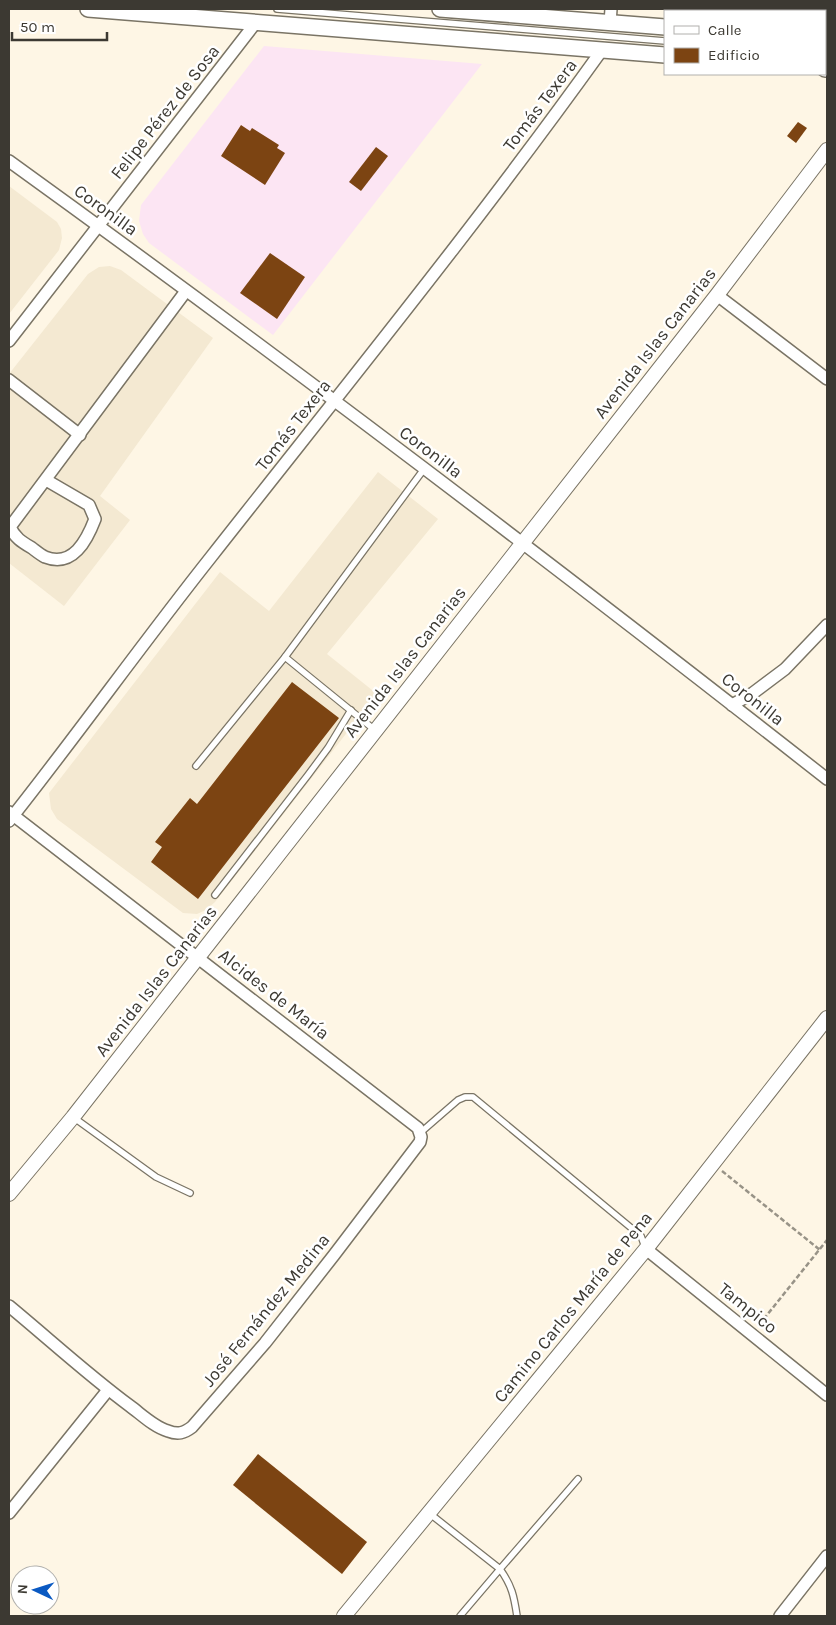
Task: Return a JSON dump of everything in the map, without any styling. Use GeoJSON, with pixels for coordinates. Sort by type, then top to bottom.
{"type":"FeatureCollection","features":[{"type":"Feature","properties":{"kind":"main road"},"geometry":{"type":"LineString","coordinates":[[88,9],[664,55]]}},
{"type":"Feature","properties":{"kind":"main road"},"geometry":{"type":"LineString","coordinates":[[440,9],[610,16],[664,26]]}},
{"type":"Feature","properties":{"kind":"street","name":"Felipe Pérez de Sosa"},"geometry":{"type":"LineString","coordinates":[[9,342],[257,21]]}},
{"type":"Feature","properties":{"kind":"street","name":"Tomás Texera"},"geometry":{"type":"LineString","coordinates":[[10,816],[544,131],[602,50]]}},
{"type":"Feature","properties":{"kind":"street","name":"Avenida Islas Canarias"},"geometry":{"type":"LineString","coordinates":[[9,1194],[73,1117],[523,543],[827,150]]}},
{"type":"Feature","properties":{"kind":"street","name":"Coronilla"},"geometry":{"type":"LineString","coordinates":[[9,161],[99,226],[523,543],[827,779]]}},
{"type":"Feature","properties":{"kind":"street"},"geometry":{"type":"LineString","coordinates":[[46,480],[89,505],[95,519],[87,540],[75,553],[61,560],[46,557],[14,536],[10,527],[186,291]]}},
{"type":"Feature","properties":{"kind":"street"},"geometry":{"type":"LineString","coordinates":[[717,294],[827,379]]}},
{"type":"Feature","properties":{"kind":"street"},"geometry":{"type":"LineString","coordinates":[[9,380],[80,435]]}},
{"type":"Feature","properties":{"kind":"street"},"geometry":{"type":"LineString","coordinates":[[732,705],[753,693],[785,669],[827,625]]}},
{"type":"Feature","properties":{"kind":"street","name":"Alcides de María"},"geometry":{"type":"LineString","coordinates":[[10,816],[198,957],[418,1128],[420,1133]]}},
{"type":"Feature","properties":{"kind":"street","name":"Camino Carlos María de Pena"},"geometry":{"type":"LineString","coordinates":[[344,1616],[646,1249],[827,1018]]}},
{"type":"Feature","properties":{"kind":"street","name":"José Fernández Medina"},"geometry":{"type":"LineString","coordinates":[[9,1306],[108,1390],[166,1431],[180,1433],[192,1427],[265,1343],[334,1256],[420,1142],[420,1133]]}},
{"type":"Feature","properties":{"kind":"street","name":"Tampico"},"geometry":{"type":"LineString","coordinates":[[646,1249],[827,1395]]}},
{"type":"Feature","properties":{"kind":"street"},"geometry":{"type":"LineString","coordinates":[[9,1514],[108,1390]]}},
{"type":"Feature","properties":{"kind":"street"},"geometry":{"type":"LineString","coordinates":[[780,1616],[827,1556]]}},
{"type":"Feature","properties":{"kind":"lane"},"geometry":{"type":"LineString","coordinates":[[277,9],[664,41]]}},
{"type":"Feature","properties":{"kind":"lane"},"geometry":{"type":"LineString","coordinates":[[196,766],[285,657],[424,469]]}},
{"type":"Feature","properties":{"kind":"lane"},"geometry":{"type":"LineString","coordinates":[[285,657],[376,730]]}},
{"type":"Feature","properties":{"kind":"lane"},"geometry":{"type":"LineString","coordinates":[[215,895],[323,755],[351,710]]}},
{"type":"Feature","properties":{"kind":"lane"},"geometry":{"type":"LineString","coordinates":[[420,1133],[458,1100],[465,1097],[473,1097],[640,1236],[646,1249]]}},
{"type":"Feature","properties":{"kind":"lane"},"geometry":{"type":"LineString","coordinates":[[73,1117],[156,1178],[190,1193]]}},
{"type":"Feature","properties":{"kind":"lane"},"geometry":{"type":"LineString","coordinates":[[460,1616],[578,1479]]}},
{"type":"Feature","properties":{"kind":"lane"},"geometry":{"type":"LineString","coordinates":[[429,1513],[500,1569],[510,1582],[514,1593],[517,1616]]}},
{"type":"Feature","properties":{"kind":"path"},"geometry":{"type":"LineString","coordinates":[[713,1164],[820,1250]]}},
{"type":"Feature","properties":{"kind":"path"},"geometry":{"type":"LineString","coordinates":[[752,1334],[827,1240]]}},
{"type":"Feature","properties":{"kind":"shaded area"},"geometry":{"type":"Polygon","coordinates":[[[264,46],[482,64],[273,335],[149,243],[143,234],[139,221],[141,205],[264,46]]]}},
{"type":"Feature","properties":{"kind":"shaded area"},"geometry":{"type":"Polygon","coordinates":[[[9,186],[57,222],[61,229],[62,238],[59,250],[9,314],[9,186]]]}},
{"type":"Feature","properties":{"kind":"shaded area"},"geometry":{"type":"Polygon","coordinates":[[[110,266],[121,270],[213,338],[100,496],[130,520],[64,606],[9,563],[9,374],[88,274],[99,267],[110,266]]]}},
{"type":"Feature","properties":{"kind":"shaded area"},"geometry":{"type":"Polygon","coordinates":[[[378,472],[438,519],[327,654],[377,694],[215,902],[206,910],[197,914],[183,913],[57,819],[51,809],[49,793],[220,572],[269,611],[378,472]]]}},
{"type":"Feature","properties":{"kind":"building"},"geometry":{"type":"Polygon","coordinates":[[[798,122],[807,128],[796,143],[787,136],[798,122]]]}},
{"type":"Feature","properties":{"kind":"building"},"geometry":{"type":"Polygon","coordinates":[[[241,125],[250,131],[252,128],[279,145],[277,148],[285,153],[265,185],[221,156],[241,125]]]}},
{"type":"Feature","properties":{"kind":"building"},"geometry":{"type":"Polygon","coordinates":[[[376,147],[388,156],[361,191],[349,182],[376,147]]]}},
{"type":"Feature","properties":{"kind":"building"},"geometry":{"type":"Polygon","coordinates":[[[270,253],[305,277],[277,319],[240,293],[270,253]]]}},
{"type":"Feature","properties":{"kind":"building"},"geometry":{"type":"Polygon","coordinates":[[[292,682],[339,718],[198,899],[151,862],[162,847],[155,842],[190,798],[197,804],[292,682]]]}},
{"type":"Feature","properties":{"kind":"building"},"geometry":{"type":"Polygon","coordinates":[[[258,1454],[367,1542],[342,1574],[233,1485],[258,1454]]]}}]}
